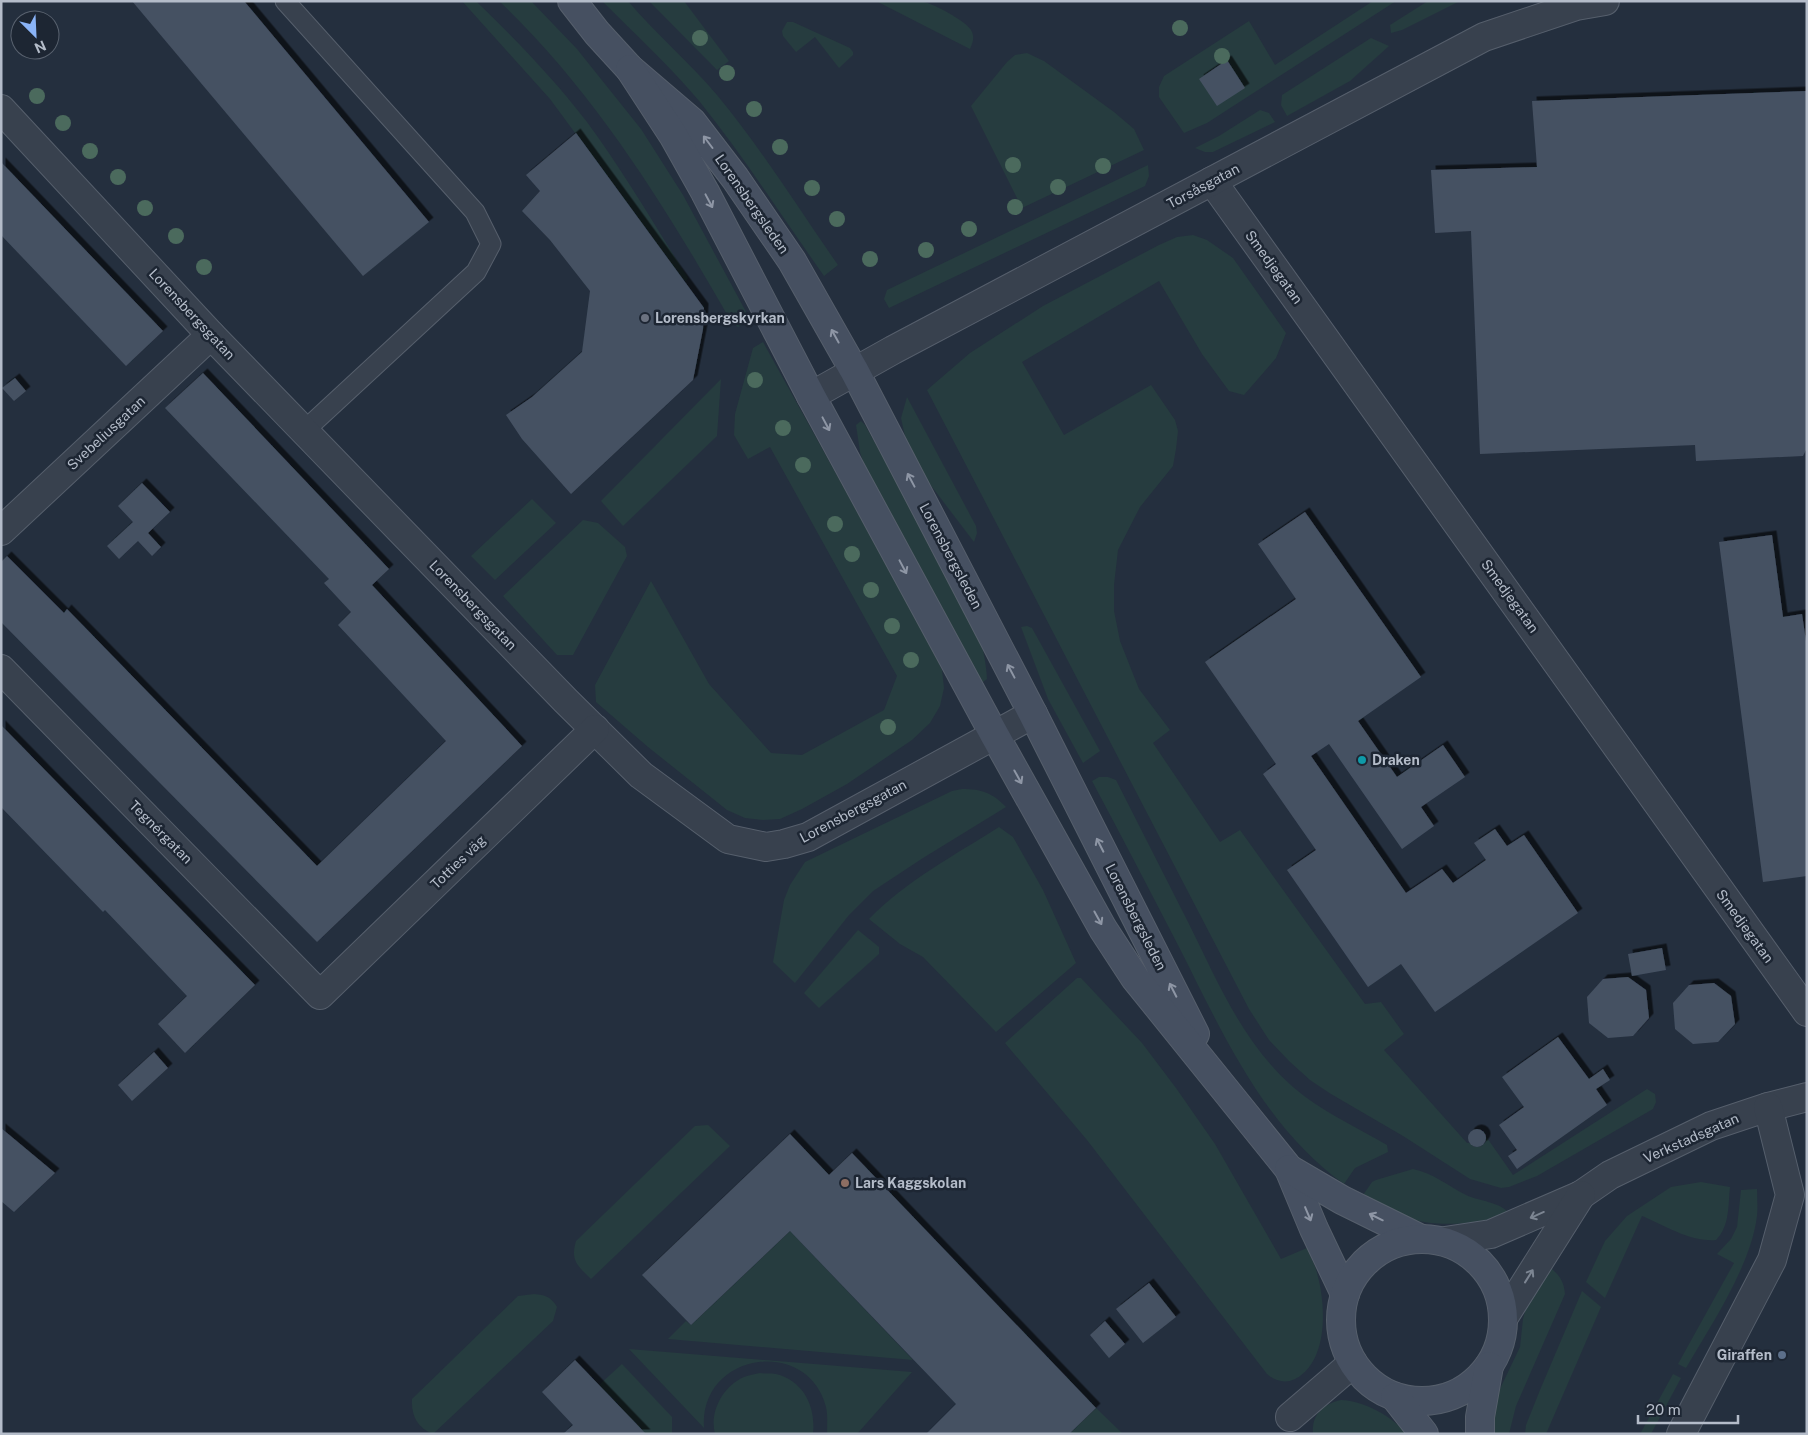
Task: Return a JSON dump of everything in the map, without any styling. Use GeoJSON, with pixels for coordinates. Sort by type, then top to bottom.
{"type":"FeatureCollection","features":[{"type":"Feature","properties":{"kind":"street","name":"Lorensbergsleden"},"geometry":{"type":"LineString","coordinates":[[556,1],[597,33]]}},
{"type":"Feature","properties":{"kind":"street","name":"Lorensbergsleden"},"geometry":{"type":"LineString","coordinates":[[572,1],[597,33],[630,69],[692,122],[735,178],[792,261],[855,372],[1033,714],[1218,1081]]}},
{"type":"Feature","properties":{"kind":"street","name":"Torsåsgatan"},"geometry":{"type":"LineString","coordinates":[[811,396],[1212,180],[1484,37],[1576,6],[1605,1]]}},
{"type":"Feature","properties":{"kind":"street","name":"Lorensbergsleden"},"geometry":{"type":"LineString","coordinates":[[630,69],[673,136],[705,192],[811,396],[994,734],[1103,929],[1135,978],[1289,1169],[1314,1229],[1345,1294]]}},
{"type":"Feature","properties":{"kind":"street","name":"Lorensbergsgatan"},"geometry":{"type":"LineString","coordinates":[[1,109],[211,335],[595,729],[641,775],[728,839],[766,847],[808,837],[1033,714]]}},
{"type":"Feature","properties":{"kind":"street","name":"Smedjegatan"},"geometry":{"type":"LineString","coordinates":[[1212,180],[1807,1012]]}},
{"type":"Feature","properties":{"kind":"street","name":"Svebeliusgatan"},"geometry":{"type":"LineString","coordinates":[[1,531],[211,335]]}},
{"type":"Feature","properties":{"kind":"street","name":"Tegnérgatan"},"geometry":{"type":"LineString","coordinates":[[1,669],[320,995]]}},
{"type":"Feature","properties":{"kind":"street","name":"Totties väg"},"geometry":{"type":"LineString","coordinates":[[320,995],[595,729]]}},
{"type":"Feature","properties":{"kind":"street","name":"Verkstadsgatan"},"geometry":{"type":"LineString","coordinates":[[1432,1240],[1491,1234],[1582,1195],[1610,1175],[1712,1126],[1768,1107],[1807,1097]]}},
{"type":"Feature","properties":{"kind":"street"},"geometry":{"type":"LineString","coordinates":[[1681,1434],[1772,1260],[1790,1195],[1768,1107]]}},
{"type":"Feature","properties":{"kind":"street","name":"Lorensbergsleden"},"geometry":{"type":"LineString","coordinates":[[1289,1169],[1342,1200],[1432,1240],[1468,1252],[1487,1270],[1499,1292],[1504,1317],[1500,1342],[1489,1366],[1480,1417],[1480,1434]]}},
{"type":"Feature","properties":{"kind":"street","name":"Verkstadsgatan"},"geometry":{"type":"LineString","coordinates":[[1504,1317],[1582,1195]]}},
{"type":"Feature","properties":{"kind":"street","name":"Lorensbergsleden"},"geometry":{"type":"LineString","coordinates":[[1432,1240],[1394,1243],[1363,1262],[1345,1294],[1341,1318],[1344,1341],[1353,1363],[1371,1384],[1395,1396],[1422,1401],[1443,1400],[1472,1384],[1489,1366]]}},
{"type":"Feature","properties":{"kind":"street"},"geometry":{"type":"LineString","coordinates":[[1290,1417],[1353,1363]]}},
{"type":"Feature","properties":{"kind":"street","name":"Lorensbergsleden"},"geometry":{"type":"LineString","coordinates":[[1395,1396],[1424,1434]]}},
{"type":"Feature","properties":{"kind":"lane"},"geometry":{"type":"LineString","coordinates":[[285,1],[475,212],[491,244],[476,272],[304,430]]}},
{"type":"Feature","properties":{"kind":"green space"},"geometry":{"type":"Polygon","coordinates":[[[462,1],[476,1],[535,61],[587,122],[614,160],[688,278],[685,282],[550,99],[462,1]]]}},
{"type":"Feature","properties":{"kind":"green space"},"geometry":{"type":"Polygon","coordinates":[[[499,1],[531,1],[577,49],[641,129],[683,195],[751,321],[738,327],[732,323],[681,237],[627,153],[567,74],[499,1]]]}},
{"type":"Feature","properties":{"kind":"green space"},"geometry":{"type":"Polygon","coordinates":[[[602,1],[628,1],[717,95],[779,178],[838,265],[824,276],[748,166],[700,102],[665,63],[602,1]]]}},
{"type":"Feature","properties":{"kind":"green space"},"geometry":{"type":"Polygon","coordinates":[[[649,1],[684,1],[729,61],[717,70],[649,1]]]}},
{"type":"Feature","properties":{"kind":"green space"},"geometry":{"type":"Polygon","coordinates":[[[876,1],[920,1],[940,8],[956,17],[971,30],[973,40],[970,49],[876,1]]]}},
{"type":"Feature","properties":{"kind":"green space"},"geometry":{"type":"Polygon","coordinates":[[[1373,1],[1396,1],[1207,123],[1184,133],[1159,97],[1159,87],[1164,76],[1249,21],[1275,65],[1373,1]]]}},
{"type":"Feature","properties":{"kind":"green space"},"geometry":{"type":"Polygon","coordinates":[[[1428,1],[1460,1],[1402,30],[1391,33],[1390,25],[1428,1]]]}},
{"type":"Feature","properties":{"kind":"green space"},"geometry":{"type":"Polygon","coordinates":[[[787,22],[793,22],[850,48],[853,55],[839,68],[815,37],[796,52],[783,36],[782,31],[787,22]]]}},
{"type":"Feature","properties":{"kind":"green space"},"geometry":{"type":"Polygon","coordinates":[[[1371,38],[1389,46],[1350,81],[1287,116],[1281,105],[1282,95],[1371,38]]]}},
{"type":"Feature","properties":{"kind":"green space"},"geometry":{"type":"Polygon","coordinates":[[[1027,53],[1044,61],[1114,112],[1134,129],[1144,150],[1022,208],[971,106],[1007,62],[1015,55],[1027,53]]]}},
{"type":"Feature","properties":{"kind":"green space"},"geometry":{"type":"Polygon","coordinates":[[[1260,110],[1269,113],[1275,122],[1213,152],[1205,152],[1195,148],[1219,136],[1260,110]]]}},
{"type":"Feature","properties":{"kind":"green space"},"geometry":{"type":"Polygon","coordinates":[[[1148,165],[1149,176],[1145,186],[889,308],[884,299],[887,290],[1148,165]]]}},
{"type":"Feature","properties":{"kind":"green space"},"geometry":{"type":"Polygon","coordinates":[[[1193,235],[1207,240],[1233,258],[1286,333],[1276,358],[1244,395],[1229,391],[1202,354],[1159,281],[1022,362],[1064,435],[1151,385],[1175,420],[1178,431],[1173,466],[1140,507],[1118,550],[1114,585],[1114,611],[1120,641],[1139,689],[1170,730],[1153,743],[1220,842],[1240,830],[1365,1004],[1381,1002],[1404,1034],[1384,1050],[1467,1143],[1474,1147],[1480,1147],[1486,1142],[1485,1135],[1513,1175],[1647,1089],[1655,1094],[1656,1102],[1653,1109],[1537,1176],[1509,1187],[1501,1188],[1470,1179],[1403,1136],[1331,1094],[1310,1080],[1269,1040],[1249,1009],[927,390],[970,353],[1043,306],[1159,245],[1177,237],[1193,235]]]}},
{"type":"Feature","properties":{"kind":"green space"},"geometry":{"type":"Polygon","coordinates":[[[763,342],[926,636],[942,670],[944,688],[940,706],[930,723],[912,740],[847,784],[802,809],[780,819],[763,820],[745,818],[727,810],[648,747],[596,702],[595,685],[651,581],[709,684],[771,753],[802,755],[884,710],[897,676],[770,447],[748,459],[734,435],[735,414],[753,348],[763,342]]]}},
{"type":"Feature","properties":{"kind":"green space"},"geometry":{"type":"Polygon","coordinates":[[[721,379],[717,436],[623,526],[601,501],[721,379]]]}},
{"type":"Feature","properties":{"kind":"green space"},"geometry":{"type":"Polygon","coordinates":[[[907,397],[976,526],[977,533],[974,542],[926,479],[906,441],[901,418],[907,397]]]}},
{"type":"Feature","properties":{"kind":"green space"},"geometry":{"type":"Polygon","coordinates":[[[861,421],[865,425],[970,614],[985,658],[987,679],[983,682],[978,678],[868,477],[860,452],[856,425],[861,421]]]}},
{"type":"Feature","properties":{"kind":"green space"},"geometry":{"type":"Polygon","coordinates":[[[532,499],[556,523],[495,580],[471,556],[532,499]]]}},
{"type":"Feature","properties":{"kind":"green space"},"geometry":{"type":"Polygon","coordinates":[[[583,520],[598,523],[625,547],[627,556],[573,655],[557,655],[503,596],[583,520]]]}},
{"type":"Feature","properties":{"kind":"green space"},"geometry":{"type":"Polygon","coordinates":[[[1027,626],[1032,628],[1100,751],[1083,763],[1048,699],[1021,627],[1027,626]]]}},
{"type":"Feature","properties":{"kind":"green space"},"geometry":{"type":"Polygon","coordinates":[[[1099,777],[1108,777],[1116,780],[1221,989],[1259,1051],[1304,1096],[1387,1145],[1388,1152],[1355,1168],[1344,1184],[1316,1161],[1291,1135],[1268,1107],[1248,1077],[1213,1014],[1092,781],[1099,777]]]}},
{"type":"Feature","properties":{"kind":"green space"},"geometry":{"type":"Polygon","coordinates":[[[962,789],[986,793],[996,798],[1006,807],[873,891],[849,915],[795,983],[773,962],[784,900],[790,885],[805,862],[952,791],[962,789]]]}},
{"type":"Feature","properties":{"kind":"green space"},"geometry":{"type":"Polygon","coordinates":[[[999,827],[1013,837],[1043,890],[1076,963],[996,1032],[923,957],[900,944],[869,919],[883,905],[915,881],[948,858],[999,827]]]}},
{"type":"Feature","properties":{"kind":"green space"},"geometry":{"type":"Polygon","coordinates":[[[858,930],[879,947],[879,954],[819,1008],[804,993],[858,930]]]}},
{"type":"Feature","properties":{"kind":"green space"},"geometry":{"type":"Polygon","coordinates":[[[1077,978],[1081,978],[1142,1043],[1176,1088],[1215,1144],[1281,1259],[1307,1248],[1321,1289],[1322,1333],[1314,1360],[1306,1371],[1295,1379],[1280,1381],[1267,1374],[1087,1140],[1005,1043],[1077,978]]]}},
{"type":"Feature","properties":{"kind":"green space"},"geometry":{"type":"Polygon","coordinates":[[[708,1125],[730,1146],[591,1279],[576,1263],[574,1248],[576,1241],[695,1126],[708,1125]]]}},
{"type":"Feature","properties":{"kind":"green space"},"geometry":{"type":"Polygon","coordinates":[[[1413,1169],[1434,1177],[1466,1195],[1500,1206],[1509,1213],[1485,1220],[1457,1224],[1429,1223],[1405,1217],[1361,1198],[1372,1182],[1413,1169]]]}},
{"type":"Feature","properties":{"kind":"green space"},"geometry":{"type":"Polygon","coordinates":[[[1701,1182],[1730,1187],[1726,1222],[1716,1240],[1687,1236],[1642,1216],[1605,1298],[1586,1282],[1605,1241],[1627,1216],[1671,1187],[1701,1182]]]}},
{"type":"Feature","properties":{"kind":"green space"},"geometry":{"type":"Polygon","coordinates":[[[1757,1189],[1757,1216],[1747,1255],[1729,1295],[1686,1368],[1678,1364],[1734,1263],[1717,1254],[1731,1239],[1737,1227],[1741,1190],[1757,1189]]]}},
{"type":"Feature","properties":{"kind":"green space"},"geometry":{"type":"Polygon","coordinates":[[[790,1231],[913,1360],[668,1339],[686,1321],[691,1325],[790,1231]]]}},
{"type":"Feature","properties":{"kind":"green space"},"geometry":{"type":"Polygon","coordinates":[[[1548,1266],[1560,1278],[1565,1294],[1516,1406],[1509,1434],[1493,1434],[1493,1413],[1497,1395],[1520,1347],[1523,1319],[1528,1300],[1548,1266]]]}},
{"type":"Feature","properties":{"kind":"green space"},"geometry":{"type":"Polygon","coordinates":[[[1582,1291],[1601,1307],[1546,1434],[1525,1434],[1526,1425],[1582,1291]]]}},
{"type":"Feature","properties":{"kind":"green space"},"geometry":{"type":"Polygon","coordinates":[[[534,1294],[548,1297],[555,1304],[557,1307],[553,1321],[433,1434],[419,1425],[414,1416],[412,1399],[518,1296],[534,1294]]]}},
{"type":"Feature","properties":{"kind":"green space"},"geometry":{"type":"Polygon","coordinates":[[[629,1349],[912,1372],[857,1434],[827,1434],[826,1407],[815,1384],[799,1370],[778,1362],[756,1362],[736,1369],[718,1383],[707,1402],[704,1428],[629,1349]]]}},
{"type":"Feature","properties":{"kind":"green space"},"geometry":{"type":"Polygon","coordinates":[[[622,1364],[672,1417],[672,1434],[645,1434],[599,1385],[622,1364]]]}},
{"type":"Feature","properties":{"kind":"green space"},"geometry":{"type":"Polygon","coordinates":[[[760,1373],[786,1377],[801,1389],[810,1405],[813,1434],[715,1434],[714,1417],[719,1401],[724,1393],[736,1381],[746,1376],[760,1373]]]}},
{"type":"Feature","properties":{"kind":"green space"},"geometry":{"type":"Polygon","coordinates":[[[1673,1374],[1681,1378],[1651,1434],[1640,1434],[1673,1374]]]}},
{"type":"Feature","properties":{"kind":"green space"},"geometry":{"type":"Polygon","coordinates":[[[1341,1400],[1368,1406],[1393,1421],[1407,1434],[1313,1434],[1314,1421],[1320,1411],[1329,1404],[1341,1400]]]}},
{"type":"Feature","properties":{"kind":"green space"},"geometry":{"type":"Polygon","coordinates":[[[1096,1408],[1123,1434],[1069,1434],[1096,1408]]]}},
{"type":"Feature","properties":{"kind":"building"},"geometry":{"type":"Polygon","coordinates":[[[132,1],[244,1],[429,222],[363,276],[132,1]]]}},
{"type":"Feature","properties":{"kind":"building"},"geometry":{"type":"Polygon","coordinates":[[[1227,60],[1245,88],[1217,106],[1199,79],[1227,60]]]}},
{"type":"Feature","properties":{"kind":"building"},"geometry":{"type":"Polygon","coordinates":[[[1807,91],[1807,448],[1803,456],[1696,461],[1695,445],[1480,454],[1471,231],[1435,233],[1431,170],[1537,167],[1532,101],[1807,91]]]}},
{"type":"Feature","properties":{"kind":"building","name":"Lorensbergskyrkan"},"geometry":{"type":"Polygon","coordinates":[[[576,133],[704,308],[703,329],[693,380],[571,494],[522,439],[506,415],[532,397],[582,352],[590,291],[550,240],[522,211],[540,191],[526,175],[576,133]]]}},
{"type":"Feature","properties":{"kind":"building"},"geometry":{"type":"Polygon","coordinates":[[[1,162],[163,331],[126,366],[1,235],[1,162]]]}},
{"type":"Feature","properties":{"kind":"building"},"geometry":{"type":"Polygon","coordinates":[[[203,373],[389,569],[372,585],[522,746],[317,942],[1,622],[1,562],[7,556],[64,613],[67,609],[317,866],[446,741],[338,625],[351,612],[324,583],[329,579],[165,408],[203,373]]]}},
{"type":"Feature","properties":{"kind":"building"},"geometry":{"type":"Polygon","coordinates":[[[15,378],[26,391],[14,401],[2,388],[15,378]]]}},
{"type":"Feature","properties":{"kind":"building"},"geometry":{"type":"Polygon","coordinates":[[[142,483],[170,512],[148,533],[161,547],[152,556],[138,541],[119,559],[107,546],[133,522],[118,506],[142,483]]]}},
{"type":"Feature","properties":{"kind":"building","name":"Draken"},"geometry":{"type":"Polygon","coordinates":[[[1305,512],[1421,677],[1358,721],[1397,777],[1443,745],[1465,777],[1421,807],[1434,826],[1402,849],[1329,744],[1311,756],[1406,893],[1442,869],[1453,883],[1486,860],[1474,843],[1495,829],[1507,846],[1524,835],[1578,913],[1435,1012],[1401,964],[1368,987],[1287,870],[1316,850],[1263,774],[1276,764],[1205,662],[1296,599],[1258,544],[1305,512]]]}},
{"type":"Feature","properties":{"kind":"building"},"geometry":{"type":"Polygon","coordinates":[[[1772,535],[1783,617],[1802,614],[1807,648],[1807,876],[1763,882],[1719,542],[1772,535]]]}},
{"type":"Feature","properties":{"kind":"building"},"geometry":{"type":"Polygon","coordinates":[[[1,725],[255,985],[185,1053],[158,1024],[187,996],[105,910],[103,912],[1,807],[1,725]]]}},
{"type":"Feature","properties":{"kind":"building"},"geometry":{"type":"Polygon","coordinates":[[[1662,948],[1666,970],[1632,976],[1628,954],[1662,948]]]}},
{"type":"Feature","properties":{"kind":"building"},"geometry":{"type":"Polygon","coordinates":[[[1628,977],[1646,990],[1649,1018],[1633,1036],[1608,1038],[1589,1023],[1587,997],[1603,979],[1628,977]]]}},
{"type":"Feature","properties":{"kind":"building"},"geometry":{"type":"Polygon","coordinates":[[[1714,983],[1731,996],[1735,1024],[1718,1042],[1693,1044],[1675,1029],[1673,1003],[1689,985],[1714,983]]]}},
{"type":"Feature","properties":{"kind":"building"},"geometry":{"type":"Polygon","coordinates":[[[1558,1037],[1589,1079],[1603,1069],[1610,1080],[1596,1089],[1607,1105],[1517,1169],[1508,1156],[1517,1150],[1499,1125],[1524,1107],[1502,1077],[1558,1037]]]}},
{"type":"Feature","properties":{"kind":"building"},"geometry":{"type":"Polygon","coordinates":[[[154,1052],[168,1068],[132,1101],[118,1085],[154,1052]]]}},
{"type":"Feature","properties":{"kind":"building"},"geometry":{"type":"Polygon","coordinates":[[[1,1128],[55,1173],[14,1212],[1,1201],[1,1128]]]}},
{"type":"Feature","properties":{"kind":"building"},"geometry":{"type":"Polygon","coordinates":[[[1477,1129],[1483,1132],[1486,1138],[1483,1144],[1477,1147],[1471,1144],[1468,1138],[1471,1132],[1477,1129]]]}},
{"type":"Feature","properties":{"kind":"building"},"geometry":{"type":"Polygon","coordinates":[[[790,1134],[829,1175],[852,1153],[1096,1408],[1069,1434],[926,1434],[956,1404],[790,1231],[691,1325],[642,1275],[790,1134]]]}},
{"type":"Feature","properties":{"kind":"building"},"geometry":{"type":"Polygon","coordinates":[[[1149,1283],[1176,1317],[1143,1343],[1116,1309],[1149,1283]]]}},
{"type":"Feature","properties":{"kind":"building"},"geometry":{"type":"Polygon","coordinates":[[[1105,1321],[1125,1344],[1109,1358],[1090,1335],[1105,1321]]]}},
{"type":"Feature","properties":{"kind":"building"},"geometry":{"type":"Polygon","coordinates":[[[575,1360],[646,1434],[563,1434],[573,1425],[542,1392],[575,1360]]]}},
{"type":"Feature","properties":{"kind":"place","name":"Lorensbergskyrkan"},"geometry":{"type":"Point","coordinates":[645,318]}},
{"type":"Feature","properties":{"kind":"place","name":"Draken"},"geometry":{"type":"Point","coordinates":[1362,760]}},
{"type":"Feature","properties":{"kind":"place","name":"Lars Kaggskolan"},"geometry":{"type":"Point","coordinates":[845,1183]}},
{"type":"Feature","properties":{"kind":"place","name":"Giraffen"},"geometry":{"type":"Point","coordinates":[1782,1355]}}]}
